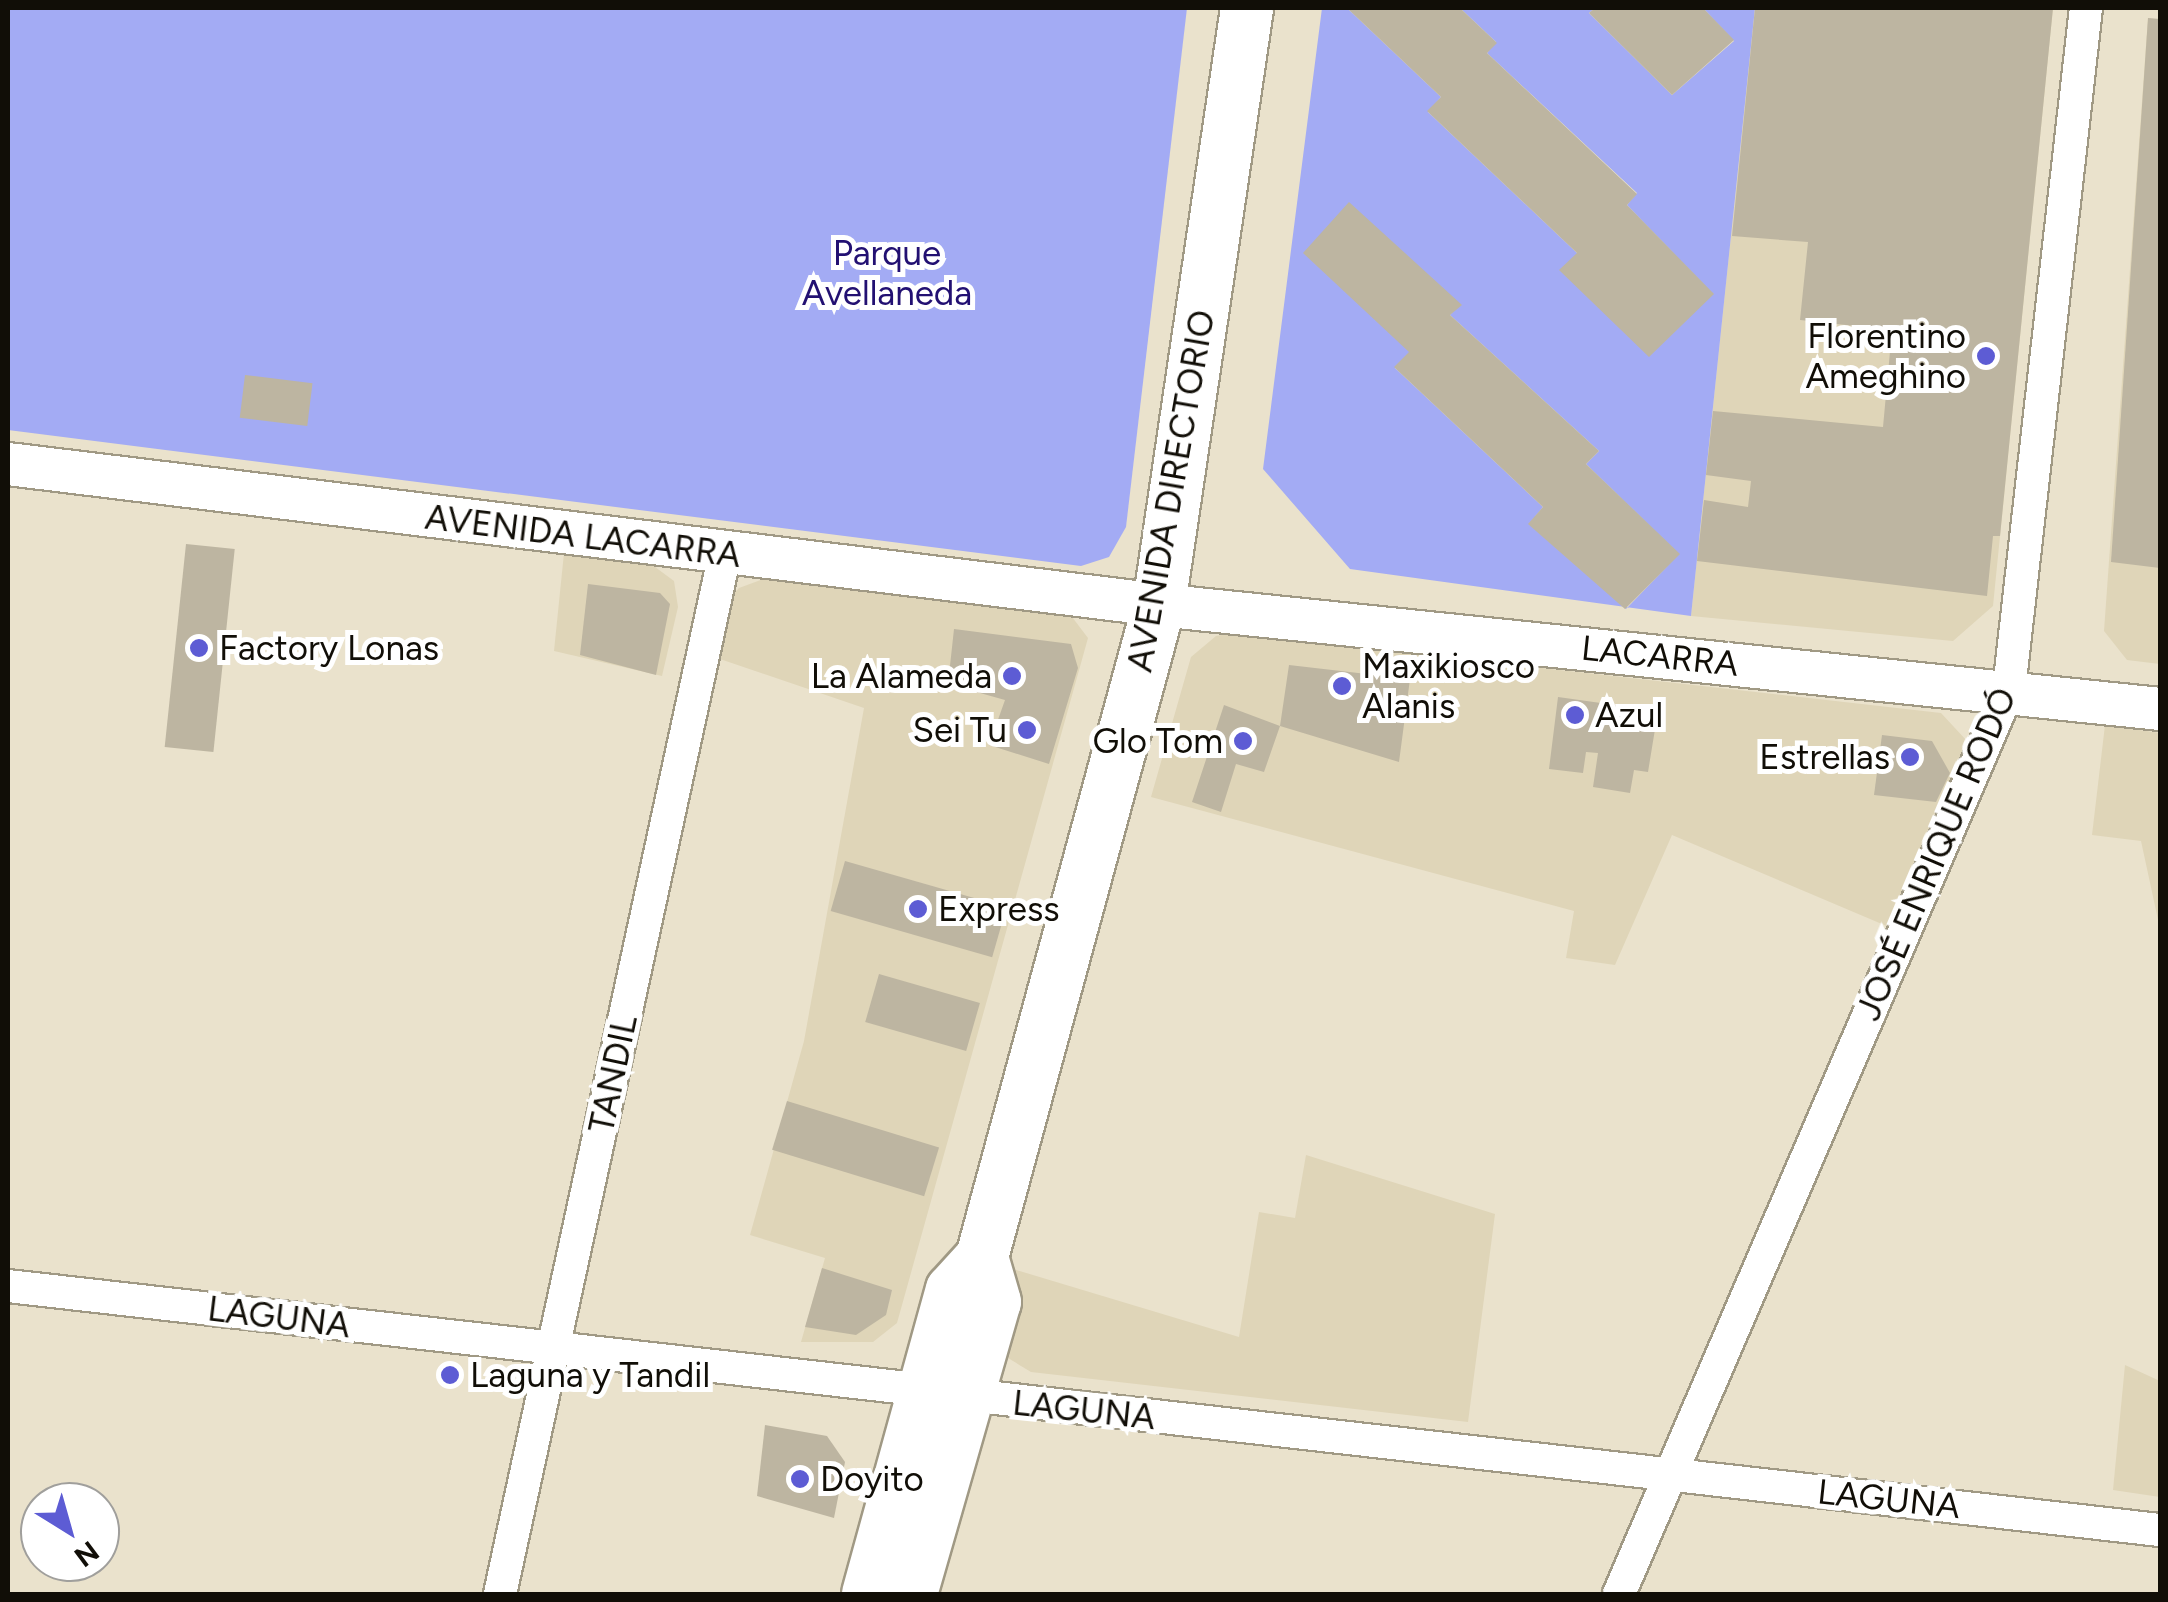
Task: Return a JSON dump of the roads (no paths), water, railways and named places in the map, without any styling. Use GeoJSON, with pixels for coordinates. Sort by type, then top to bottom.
{"type":"FeatureCollection","features":[{"type":"Feature","properties":{"kind":"main road","name":"AVENIDA DIRECTORIO"},"geometry":{"type":"LineString","coordinates":[[868,1594],[946,1394],[995,1302],[982,1257],[1159,606],[1248,8]]}},
{"type":"Feature","properties":{"kind":"main road","name":"AVENIDA DIRECTORIO"},"geometry":{"type":"LineString","coordinates":[[911,1594],[946,1394]]}},
{"type":"Feature","properties":{"kind":"street","name":"JOSÉ ENRIQUE RODÓ"},"geometry":{"type":"LineString","coordinates":[[1619,1594],[2009,690],[2086,8]]}},
{"type":"Feature","properties":{"kind":"street","name":"AVENIDA LACARRA"},"geometry":{"type":"LineString","coordinates":[[8,464],[1159,606]]}},
{"type":"Feature","properties":{"kind":"street","name":"TANDIL"},"geometry":{"type":"LineString","coordinates":[[500,1594],[724,554]]}},
{"type":"Feature","properties":{"kind":"street","name":"LACARRA"},"geometry":{"type":"LineString","coordinates":[[1159,606],[2009,690],[2160,709]]}},
{"type":"Feature","properties":{"kind":"street","name":"LAGUNA"},"geometry":{"type":"LineString","coordinates":[[8,1286],[2160,1530]]}},
{"type":"Feature","properties":{"kind":"place","name":"Florentino Ameghino"},"geometry":{"type":"Point","coordinates":[1986,356]}},
{"type":"Feature","properties":{"kind":"place","name":"Factory Lonas"},"geometry":{"type":"Point","coordinates":[199,648]}},
{"type":"Feature","properties":{"kind":"place","name":"La Alameda"},"geometry":{"type":"Point","coordinates":[1012,676]}},
{"type":"Feature","properties":{"kind":"place","name":"Maxikiosco Alanis"},"geometry":{"type":"Point","coordinates":[1342,686]}},
{"type":"Feature","properties":{"kind":"place","name":"Azul"},"geometry":{"type":"Point","coordinates":[1575,715]}},
{"type":"Feature","properties":{"kind":"place","name":"Sei Tu"},"geometry":{"type":"Point","coordinates":[1027,730]}},
{"type":"Feature","properties":{"kind":"place","name":"Glo Tom"},"geometry":{"type":"Point","coordinates":[1243,741]}},
{"type":"Feature","properties":{"kind":"place","name":"Estrellas"},"geometry":{"type":"Point","coordinates":[1910,757]}},
{"type":"Feature","properties":{"kind":"place","name":"Express"},"geometry":{"type":"Point","coordinates":[918,909]}},
{"type":"Feature","properties":{"kind":"place","name":"Laguna y Tandil"},"geometry":{"type":"Point","coordinates":[450,1375]}},
{"type":"Feature","properties":{"kind":"place","name":"Doyito"},"geometry":{"type":"Point","coordinates":[800,1479]}},
{"type":"Feature","properties":{"kind":"park label","name":"Parque Avellaneda"},"geometry":{"type":"Point","coordinates":[887,273]}}]}
